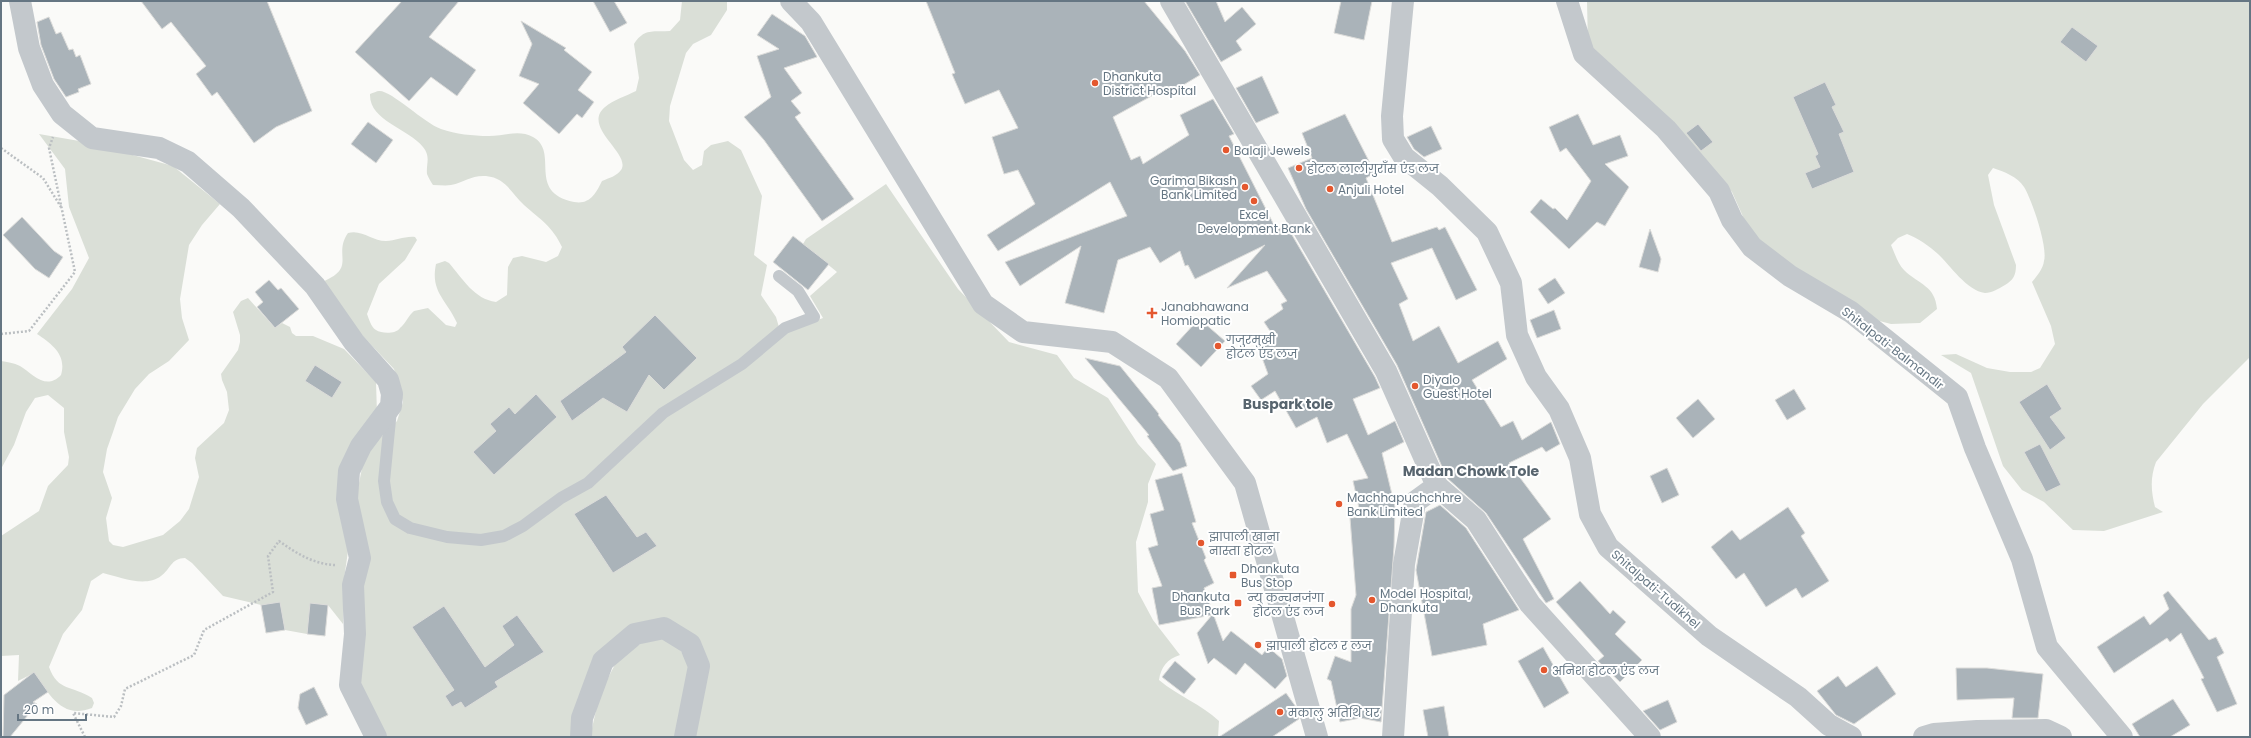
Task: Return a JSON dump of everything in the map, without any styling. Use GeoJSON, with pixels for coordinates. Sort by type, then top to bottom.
{"type":"FeatureCollection","features":[{"type":"Feature","properties":{"kind":"street"},"geometry":{"type":"LineString","coordinates":[[20,1],[29,48],[43,84],[62,114],[92,138],[159,148],[188,162],[241,208],[315,286],[354,342],[388,380],[392,394],[391,406],[361,446],[349,471],[347,499],[360,558],[353,585],[355,634],[350,685],[376,737]]}},
{"type":"Feature","properties":{"kind":"street"},"geometry":{"type":"LineString","coordinates":[[791,1],[811,22],[982,304],[1023,332],[1112,342],[1168,378],[1245,483],[1317,737]]}},
{"type":"Feature","properties":{"kind":"street"},"geometry":{"type":"LineString","coordinates":[[1171,1],[1386,371],[1437,486],[1476,520],[1530,604],[1650,737]]}},
{"type":"Feature","properties":{"kind":"street","name":"Shitalpati-Tudikhel"},"geometry":{"type":"LineString","coordinates":[[1402,1],[1392,116],[1393,139],[1404,158],[1440,186],[1487,232],[1511,282],[1517,335],[1536,377],[1559,409],[1580,458],[1590,514],[1608,547],[1709,636],[1798,696],[1829,725],[1851,737]]}},
{"type":"Feature","properties":{"kind":"street","name":"Shitalpati-Balmandir"},"geometry":{"type":"LineString","coordinates":[[1567,1],[1584,54],[1666,129],[1719,191],[1732,220],[1752,247],[1790,276],[1851,312],[1957,397],[1975,448],[2022,559],[2048,647],[2122,737]]}},
{"type":"Feature","properties":{"kind":"street"},"geometry":{"type":"LineString","coordinates":[[1394,737],[1404,564],[1415,502],[1437,486]]}},
{"type":"Feature","properties":{"kind":"street"},"geometry":{"type":"LineString","coordinates":[[581,737],[582,718],[603,661],[635,634],[664,628],[690,644],[699,666],[685,737]]}},
{"type":"Feature","properties":{"kind":"street"},"geometry":{"type":"LineString","coordinates":[[1924,737],[1934,734],[1977,731],[2046,730],[2061,737]]}},
{"type":"Feature","properties":{"kind":"lane"},"geometry":{"type":"LineString","coordinates":[[391,406],[384,481],[387,502],[395,519],[410,528],[447,537],[481,540],[504,536],[523,526],[561,498],[588,483],[663,413],[742,364],[785,328],[814,317],[798,291],[779,276]]}},
{"type":"Feature","properties":{"kind":"path"},"geometry":{"type":"LineString","coordinates":[[1,334],[29,331],[75,272],[49,148],[62,114]]}},
{"type":"Feature","properties":{"kind":"path"},"geometry":{"type":"LineString","coordinates":[[1,148],[43,178],[62,209]]}},
{"type":"Feature","properties":{"kind":"path"},"geometry":{"type":"LineString","coordinates":[[85,737],[73,713],[114,717],[121,706],[125,689],[194,655],[204,630],[273,592],[268,556],[279,541],[300,556],[325,564],[348,565],[353,585]]}},
{"type":"Feature","properties":{"kind":"shaded area"},"geometry":{"type":"Polygon","coordinates":[[[682,1],[727,1],[727,10],[711,35],[693,44],[686,53],[670,106],[669,121],[684,160],[693,170],[702,165],[704,151],[711,145],[728,141],[741,150],[762,196],[754,255],[767,265],[761,295],[776,317],[781,334],[823,318],[810,296],[837,272],[803,244],[806,239],[886,184],[958,289],[1009,342],[1057,355],[1074,378],[1108,398],[1138,444],[1156,464],[1148,484],[1148,502],[1136,542],[1138,592],[1153,620],[1180,655],[1165,664],[1161,671],[1159,680],[1219,721],[1218,737],[690,737],[689,632],[634,629],[571,737],[385,737],[357,677],[356,498],[365,453],[397,421],[403,402],[394,369],[343,315],[319,283],[331,277],[342,267],[342,248],[348,233],[358,233],[386,241],[415,237],[417,240],[405,260],[379,284],[367,314],[370,323],[374,329],[385,333],[392,332],[398,330],[414,311],[428,308],[446,325],[455,327],[457,323],[437,289],[435,282],[436,264],[445,261],[449,263],[475,293],[488,300],[496,302],[507,295],[508,267],[513,258],[522,256],[546,262],[558,256],[562,247],[550,228],[524,205],[508,187],[493,177],[481,176],[451,185],[433,185],[427,174],[428,157],[423,147],[408,134],[382,118],[371,103],[370,94],[378,91],[384,92],[434,126],[447,131],[483,136],[522,133],[533,137],[541,144],[544,152],[547,181],[551,190],[560,197],[574,202],[584,202],[595,194],[602,181],[613,177],[621,170],[622,164],[620,156],[602,132],[599,123],[599,115],[608,105],[636,91],[639,78],[634,44],[641,35],[645,33],[654,31],[670,31],[680,20],[682,1]]]}},
{"type":"Feature","properties":{"kind":"shaded area"},"geometry":{"type":"Polygon","coordinates":[[[1587,1],[2250,1],[2250,357],[2203,404],[2156,462],[2152,479],[2153,495],[2155,507],[2163,512],[2104,531],[2073,530],[2044,502],[2022,490],[2003,466],[1971,373],[1941,355],[1956,354],[1987,368],[2010,372],[2031,372],[2040,368],[2055,344],[2051,326],[2032,282],[2041,270],[2044,261],[2045,254],[2042,235],[2027,193],[2018,180],[1993,168],[1988,175],[1994,205],[2016,265],[2015,275],[2008,283],[1990,292],[1985,293],[1978,291],[1965,283],[1931,248],[1907,234],[1898,238],[1891,245],[1902,268],[1930,290],[1936,301],[1937,309],[1920,323],[1891,324],[1849,313],[1753,239],[1732,192],[1710,168],[1588,47],[1587,1]]]}},
{"type":"Feature","properties":{"kind":"shaded area"},"geometry":{"type":"Polygon","coordinates":[[[39,134],[85,142],[173,166],[220,204],[202,225],[189,245],[180,299],[182,318],[189,340],[169,361],[149,374],[135,389],[118,417],[107,449],[103,472],[112,498],[106,518],[109,541],[113,545],[123,547],[163,535],[180,521],[189,509],[199,477],[195,458],[197,448],[224,423],[229,410],[227,392],[221,374],[238,350],[240,335],[233,312],[241,301],[248,298],[275,328],[282,323],[290,327],[292,333],[296,336],[313,336],[344,349],[376,382],[377,414],[352,447],[349,544],[344,579],[343,624],[328,605],[311,603],[307,634],[285,630],[280,602],[261,605],[223,596],[192,563],[185,558],[174,562],[161,576],[148,581],[125,579],[103,573],[91,581],[82,610],[63,634],[49,667],[57,681],[61,684],[92,698],[94,703],[92,708],[81,711],[64,707],[57,702],[34,673],[18,681],[19,655],[1,656],[1,536],[39,511],[48,486],[68,465],[69,457],[64,432],[64,408],[48,395],[35,398],[26,412],[14,445],[1,469],[1,361],[20,366],[40,380],[55,380],[61,375],[62,362],[60,356],[53,346],[37,334],[72,289],[89,258],[69,207],[65,169],[39,134]]]}},
{"type":"Feature","properties":{"kind":"shaded area"},"geometry":{"type":"Polygon","coordinates":[[[655,635],[678,646],[692,670],[678,737],[590,737],[600,693],[619,657],[655,635]]]}},
{"type":"Feature","properties":{"kind":"building"},"geometry":{"type":"Polygon","coordinates":[[[141,1],[267,1],[312,111],[276,127],[254,143],[217,92],[212,96],[196,74],[206,66],[171,22],[162,29],[141,1]]]}},
{"type":"Feature","properties":{"kind":"building"},"geometry":{"type":"Polygon","coordinates":[[[402,1],[459,1],[429,37],[476,70],[457,96],[431,77],[409,101],[355,52],[402,1]]]}},
{"type":"Feature","properties":{"kind":"building"},"geometry":{"type":"Polygon","coordinates":[[[593,1],[614,1],[627,23],[610,32],[593,1]]]}},
{"type":"Feature","properties":{"kind":"building"},"geometry":{"type":"Polygon","coordinates":[[[926,1],[1144,1],[1185,51],[1200,75],[1170,93],[1168,87],[1113,117],[1131,160],[1140,156],[1143,164],[1189,135],[1180,115],[1213,99],[1234,134],[1229,136],[1277,231],[1285,223],[1375,377],[1380,388],[1353,399],[1368,435],[1395,421],[1404,442],[1382,453],[1395,507],[1394,547],[1381,722],[1360,718],[1340,722],[1331,681],[1327,679],[1335,656],[1351,662],[1351,609],[1356,595],[1350,518],[1361,517],[1353,481],[1368,478],[1347,434],[1327,443],[1317,417],[1296,428],[1275,391],[1261,400],[1251,386],[1268,374],[1257,344],[1274,337],[1264,322],[1283,309],[1281,304],[1287,301],[1267,271],[1227,288],[1265,245],[1195,279],[1188,265],[1185,266],[1180,251],[1160,263],[1150,247],[1118,260],[1104,313],[1065,303],[1081,246],[1020,286],[1005,262],[1127,216],[1110,182],[998,251],[987,235],[1035,204],[1018,170],[1004,174],[992,137],[1018,128],[999,90],[965,104],[952,74],[955,73],[926,1]]]}},
{"type":"Feature","properties":{"kind":"building"},"geometry":{"type":"Polygon","coordinates":[[[1185,1],[1216,1],[1225,22],[1242,7],[1256,24],[1236,41],[1242,50],[1221,62],[1185,1]]]}},
{"type":"Feature","properties":{"kind":"building"},"geometry":{"type":"Polygon","coordinates":[[[1341,1],[1372,1],[1364,40],[1334,33],[1341,1]]]}},
{"type":"Feature","properties":{"kind":"building"},"geometry":{"type":"Polygon","coordinates":[[[772,14],[805,36],[817,57],[784,68],[802,93],[791,101],[801,113],[795,117],[854,199],[822,221],[764,140],[744,117],[771,97],[757,56],[779,49],[757,35],[772,14]]]}},
{"type":"Feature","properties":{"kind":"building"},"geometry":{"type":"Polygon","coordinates":[[[49,17],[56,34],[61,32],[69,50],[73,49],[76,57],[80,55],[91,84],[78,89],[79,92],[66,97],[54,79],[41,45],[37,22],[49,17]]]}},
{"type":"Feature","properties":{"kind":"building"},"geometry":{"type":"Polygon","coordinates":[[[521,21],[566,48],[564,50],[592,72],[578,90],[594,102],[582,118],[577,114],[559,134],[523,103],[539,84],[519,76],[532,44],[521,21]]]}},
{"type":"Feature","properties":{"kind":"building"},"geometry":{"type":"Polygon","coordinates":[[[2072,27],[2098,46],[2086,62],[2060,42],[2072,27]]]}},
{"type":"Feature","properties":{"kind":"building"},"geometry":{"type":"Polygon","coordinates":[[[1262,76],[1279,113],[1256,123],[1236,88],[1262,76]]]}},
{"type":"Feature","properties":{"kind":"building"},"geometry":{"type":"Polygon","coordinates":[[[1825,82],[1836,105],[1832,107],[1844,132],[1839,134],[1854,172],[1812,189],[1805,173],[1820,167],[1815,156],[1818,154],[1793,97],[1825,82]]]}},
{"type":"Feature","properties":{"kind":"building"},"geometry":{"type":"Polygon","coordinates":[[[1345,114],[1375,173],[1366,178],[1392,242],[1437,227],[1439,230],[1445,227],[1477,290],[1456,300],[1432,248],[1391,263],[1408,299],[1399,304],[1413,341],[1439,326],[1458,363],[1498,341],[1507,359],[1472,380],[1501,427],[1513,421],[1522,440],[1551,422],[1560,444],[1546,452],[1542,447],[1509,463],[1551,519],[1523,539],[1554,599],[1546,603],[1486,513],[1447,478],[1397,365],[1306,209],[1288,168],[1312,158],[1302,133],[1345,114]]]}},
{"type":"Feature","properties":{"kind":"building"},"geometry":{"type":"Polygon","coordinates":[[[1578,114],[1593,145],[1620,135],[1628,156],[1605,164],[1629,187],[1605,226],[1597,222],[1569,249],[1530,212],[1541,199],[1553,209],[1555,208],[1567,220],[1591,181],[1566,148],[1560,152],[1549,127],[1578,114]]]}},
{"type":"Feature","properties":{"kind":"building"},"geometry":{"type":"Polygon","coordinates":[[[368,122],[393,140],[376,163],[351,144],[368,122]]]}},
{"type":"Feature","properties":{"kind":"building"},"geometry":{"type":"Polygon","coordinates":[[[1698,124],[1713,142],[1701,151],[1686,133],[1698,124]]]}},
{"type":"Feature","properties":{"kind":"building"},"geometry":{"type":"Polygon","coordinates":[[[1431,126],[1442,149],[1424,157],[1414,149],[1407,137],[1431,126]]]}},
{"type":"Feature","properties":{"kind":"building"},"geometry":{"type":"Polygon","coordinates":[[[22,217],[54,251],[63,257],[49,278],[35,269],[3,235],[22,217]]]}},
{"type":"Feature","properties":{"kind":"building"},"geometry":{"type":"Polygon","coordinates":[[[1650,229],[1661,259],[1658,272],[1639,267],[1650,229]]]}},
{"type":"Feature","properties":{"kind":"building"},"geometry":{"type":"Polygon","coordinates":[[[793,236],[829,264],[808,290],[773,262],[793,236]]]}},
{"type":"Feature","properties":{"kind":"building"},"geometry":{"type":"Polygon","coordinates":[[[1555,278],[1565,293],[1548,304],[1538,289],[1555,278]]]}},
{"type":"Feature","properties":{"kind":"building"},"geometry":{"type":"Polygon","coordinates":[[[269,280],[278,290],[281,288],[299,309],[275,328],[257,307],[263,302],[255,292],[269,280]]]}},
{"type":"Feature","properties":{"kind":"building"},"geometry":{"type":"Polygon","coordinates":[[[1554,310],[1561,329],[1537,338],[1530,320],[1554,310]]]}},
{"type":"Feature","properties":{"kind":"building"},"geometry":{"type":"Polygon","coordinates":[[[655,315],[697,358],[664,390],[649,375],[627,412],[603,398],[572,421],[560,401],[626,352],[622,347],[655,315]]]}},
{"type":"Feature","properties":{"kind":"building"},"geometry":{"type":"Polygon","coordinates":[[[1196,322],[1203,322],[1225,341],[1201,367],[1176,344],[1196,322]]]}},
{"type":"Feature","properties":{"kind":"building"},"geometry":{"type":"Polygon","coordinates":[[[1085,358],[1120,366],[1159,414],[1158,415],[1180,443],[1187,466],[1173,471],[1147,436],[1149,435],[1085,358]]]}},
{"type":"Feature","properties":{"kind":"building"},"geometry":{"type":"Polygon","coordinates":[[[315,365],[342,382],[332,398],[305,381],[315,365]]]}},
{"type":"Feature","properties":{"kind":"building"},"geometry":{"type":"Polygon","coordinates":[[[2047,384],[2062,409],[2050,417],[2066,438],[2050,450],[2019,402],[2047,384]]]}},
{"type":"Feature","properties":{"kind":"building"},"geometry":{"type":"Polygon","coordinates":[[[1794,389],[1806,409],[1787,420],[1775,400],[1794,389]]]}},
{"type":"Feature","properties":{"kind":"building"},"geometry":{"type":"Polygon","coordinates":[[[536,394],[557,417],[494,475],[473,452],[496,431],[490,424],[509,407],[515,414],[536,394]]]}},
{"type":"Feature","properties":{"kind":"building"},"geometry":{"type":"Polygon","coordinates":[[[1698,399],[1715,419],[1693,438],[1676,418],[1698,399]]]}},
{"type":"Feature","properties":{"kind":"building"},"geometry":{"type":"Polygon","coordinates":[[[2040,444],[2061,485],[2046,492],[2024,452],[2040,444]]]}},
{"type":"Feature","properties":{"kind":"building"},"geometry":{"type":"Polygon","coordinates":[[[1667,468],[1679,495],[1662,503],[1650,476],[1667,468]]]}},
{"type":"Feature","properties":{"kind":"building"},"geometry":{"type":"Polygon","coordinates":[[[1182,473],[1196,522],[1192,523],[1206,558],[1204,560],[1214,583],[1204,588],[1223,641],[1231,631],[1262,655],[1268,647],[1282,659],[1287,676],[1275,689],[1245,663],[1236,675],[1214,658],[1208,664],[1197,633],[1212,615],[1159,625],[1152,588],[1162,586],[1148,548],[1158,545],[1150,514],[1164,510],[1155,480],[1182,473]]]}},
{"type":"Feature","properties":{"kind":"building"},"geometry":{"type":"Polygon","coordinates":[[[606,495],[637,537],[646,532],[657,546],[613,573],[574,514],[606,495]]]}},
{"type":"Feature","properties":{"kind":"building"},"geometry":{"type":"Polygon","coordinates":[[[1440,505],[1466,528],[1519,610],[1483,624],[1487,645],[1432,656],[1416,570],[1426,512],[1440,505]]]}},
{"type":"Feature","properties":{"kind":"building"},"geometry":{"type":"Polygon","coordinates":[[[1788,507],[1805,533],[1801,536],[1829,581],[1802,598],[1796,588],[1766,607],[1744,573],[1736,579],[1711,547],[1732,530],[1740,540],[1788,507]]]}},
{"type":"Feature","properties":{"kind":"building"},"geometry":{"type":"Polygon","coordinates":[[[1580,581],[1610,614],[1613,610],[1626,622],[1615,634],[1642,660],[1620,682],[1598,661],[1604,656],[1556,602],[1580,581]]]}},
{"type":"Feature","properties":{"kind":"building"},"geometry":{"type":"Polygon","coordinates":[[[2168,591],[2209,640],[2216,637],[2224,653],[2217,657],[2237,704],[2217,712],[2201,679],[2204,678],[2181,633],[2170,642],[2167,638],[2114,673],[2097,647],[2144,616],[2150,625],[2169,609],[2163,595],[2168,591]]]}},
{"type":"Feature","properties":{"kind":"building"},"geometry":{"type":"Polygon","coordinates":[[[280,602],[285,630],[266,633],[261,605],[280,602]]]}},
{"type":"Feature","properties":{"kind":"building"},"geometry":{"type":"Polygon","coordinates":[[[310,603],[328,605],[325,636],[307,634],[310,603]]]}},
{"type":"Feature","properties":{"kind":"building"},"geometry":{"type":"Polygon","coordinates":[[[444,606],[485,667],[514,645],[502,626],[517,615],[544,652],[495,682],[498,687],[465,708],[461,702],[452,707],[445,696],[454,690],[412,627],[444,606]]]}},
{"type":"Feature","properties":{"kind":"building"},"geometry":{"type":"Polygon","coordinates":[[[1543,647],[1569,693],[1544,708],[1518,661],[1543,647]]]}},
{"type":"Feature","properties":{"kind":"building"},"geometry":{"type":"Polygon","coordinates":[[[1175,661],[1196,679],[1184,694],[1162,677],[1175,661]]]}},
{"type":"Feature","properties":{"kind":"building"},"geometry":{"type":"Polygon","coordinates":[[[1877,666],[1896,694],[1854,724],[1836,715],[1817,691],[1838,676],[1846,687],[1877,666]]]}},
{"type":"Feature","properties":{"kind":"building"},"geometry":{"type":"Polygon","coordinates":[[[1956,668],[1987,668],[2043,674],[2038,718],[2012,718],[2014,698],[1957,700],[1956,668]]]}},
{"type":"Feature","properties":{"kind":"building"},"geometry":{"type":"Polygon","coordinates":[[[34,672],[48,692],[33,702],[37,704],[10,737],[3,737],[4,695],[34,672]]]}},
{"type":"Feature","properties":{"kind":"building"},"geometry":{"type":"Polygon","coordinates":[[[314,687],[328,715],[306,725],[298,708],[300,694],[314,687]]]}},
{"type":"Feature","properties":{"kind":"building"},"geometry":{"type":"Polygon","coordinates":[[[1286,693],[1296,707],[1299,719],[1272,737],[1219,737],[1286,693]]]}},
{"type":"Feature","properties":{"kind":"building"},"geometry":{"type":"Polygon","coordinates":[[[2173,699],[2190,725],[2170,737],[2140,737],[2132,724],[2173,699]]]}},
{"type":"Feature","properties":{"kind":"building"},"geometry":{"type":"Polygon","coordinates":[[[1668,700],[1677,722],[1660,730],[1643,711],[1668,700]]]}},
{"type":"Feature","properties":{"kind":"building"},"geometry":{"type":"Polygon","coordinates":[[[1444,706],[1449,737],[1428,737],[1423,710],[1444,706]]]}},
{"type":"Feature","properties":{"kind":"place","name":"Dhankuta District Hospital"},"geometry":{"type":"Point","coordinates":[1095,83]}},
{"type":"Feature","properties":{"kind":"place","name":"Balaji Jewels"},"geometry":{"type":"Point","coordinates":[1226,150]}},
{"type":"Feature","properties":{"kind":"place","name":"होटल लालीगुराँस एंड लज"},"geometry":{"type":"Point","coordinates":[1299,168]}},
{"type":"Feature","properties":{"kind":"place","name":"Garima Bikash Bank Limited"},"geometry":{"type":"Point","coordinates":[1245,187]}},
{"type":"Feature","properties":{"kind":"place","name":"Anjuli Hotel"},"geometry":{"type":"Point","coordinates":[1330,189]}},
{"type":"Feature","properties":{"kind":"place","name":"Excel Development Bank"},"geometry":{"type":"Point","coordinates":[1254,201]}},
{"type":"Feature","properties":{"kind":"place","name":"Janabhawana Homiopatic"},"geometry":{"type":"Point","coordinates":[1152,313]}},
{"type":"Feature","properties":{"kind":"place","name":"गजुरमुखी होटल एंड लज"},"geometry":{"type":"Point","coordinates":[1218,346]}},
{"type":"Feature","properties":{"kind":"place","name":"Diyalo Guest Hotel"},"geometry":{"type":"Point","coordinates":[1415,386]}},
{"type":"Feature","properties":{"kind":"place","name":"Machhapuchchhre Bank Limited"},"geometry":{"type":"Point","coordinates":[1339,504]}},
{"type":"Feature","properties":{"kind":"place","name":"झापाली खाना नास्ता होटल"},"geometry":{"type":"Point","coordinates":[1201,543]}},
{"type":"Feature","properties":{"kind":"place","name":"Dhankuta Bus Stop"},"geometry":{"type":"Point","coordinates":[1233,575]}},
{"type":"Feature","properties":{"kind":"place","name":"Model Hospital, Dhankuta"},"geometry":{"type":"Point","coordinates":[1372,600]}},
{"type":"Feature","properties":{"kind":"place","name":"Dhankuta Bus Park"},"geometry":{"type":"Point","coordinates":[1238,603]}},
{"type":"Feature","properties":{"kind":"place","name":"न्यु कन्चनजंगा होटल एंड लज"},"geometry":{"type":"Point","coordinates":[1332,604]}},
{"type":"Feature","properties":{"kind":"place","name":"झापाली होटल र लज"},"geometry":{"type":"Point","coordinates":[1258,645]}},
{"type":"Feature","properties":{"kind":"place","name":"अनिश होटल एंड लज"},"geometry":{"type":"Point","coordinates":[1544,670]}},
{"type":"Feature","properties":{"kind":"place","name":"मकालु अतिथि घर"},"geometry":{"type":"Point","coordinates":[1280,712]}},
{"type":"Feature","properties":{"kind":"district","name":"Buspark tole"},"geometry":{"type":"Point","coordinates":[1288,404]}},
{"type":"Feature","properties":{"kind":"district","name":"Madan Chowk Tole"},"geometry":{"type":"Point","coordinates":[1471,471]}}]}
